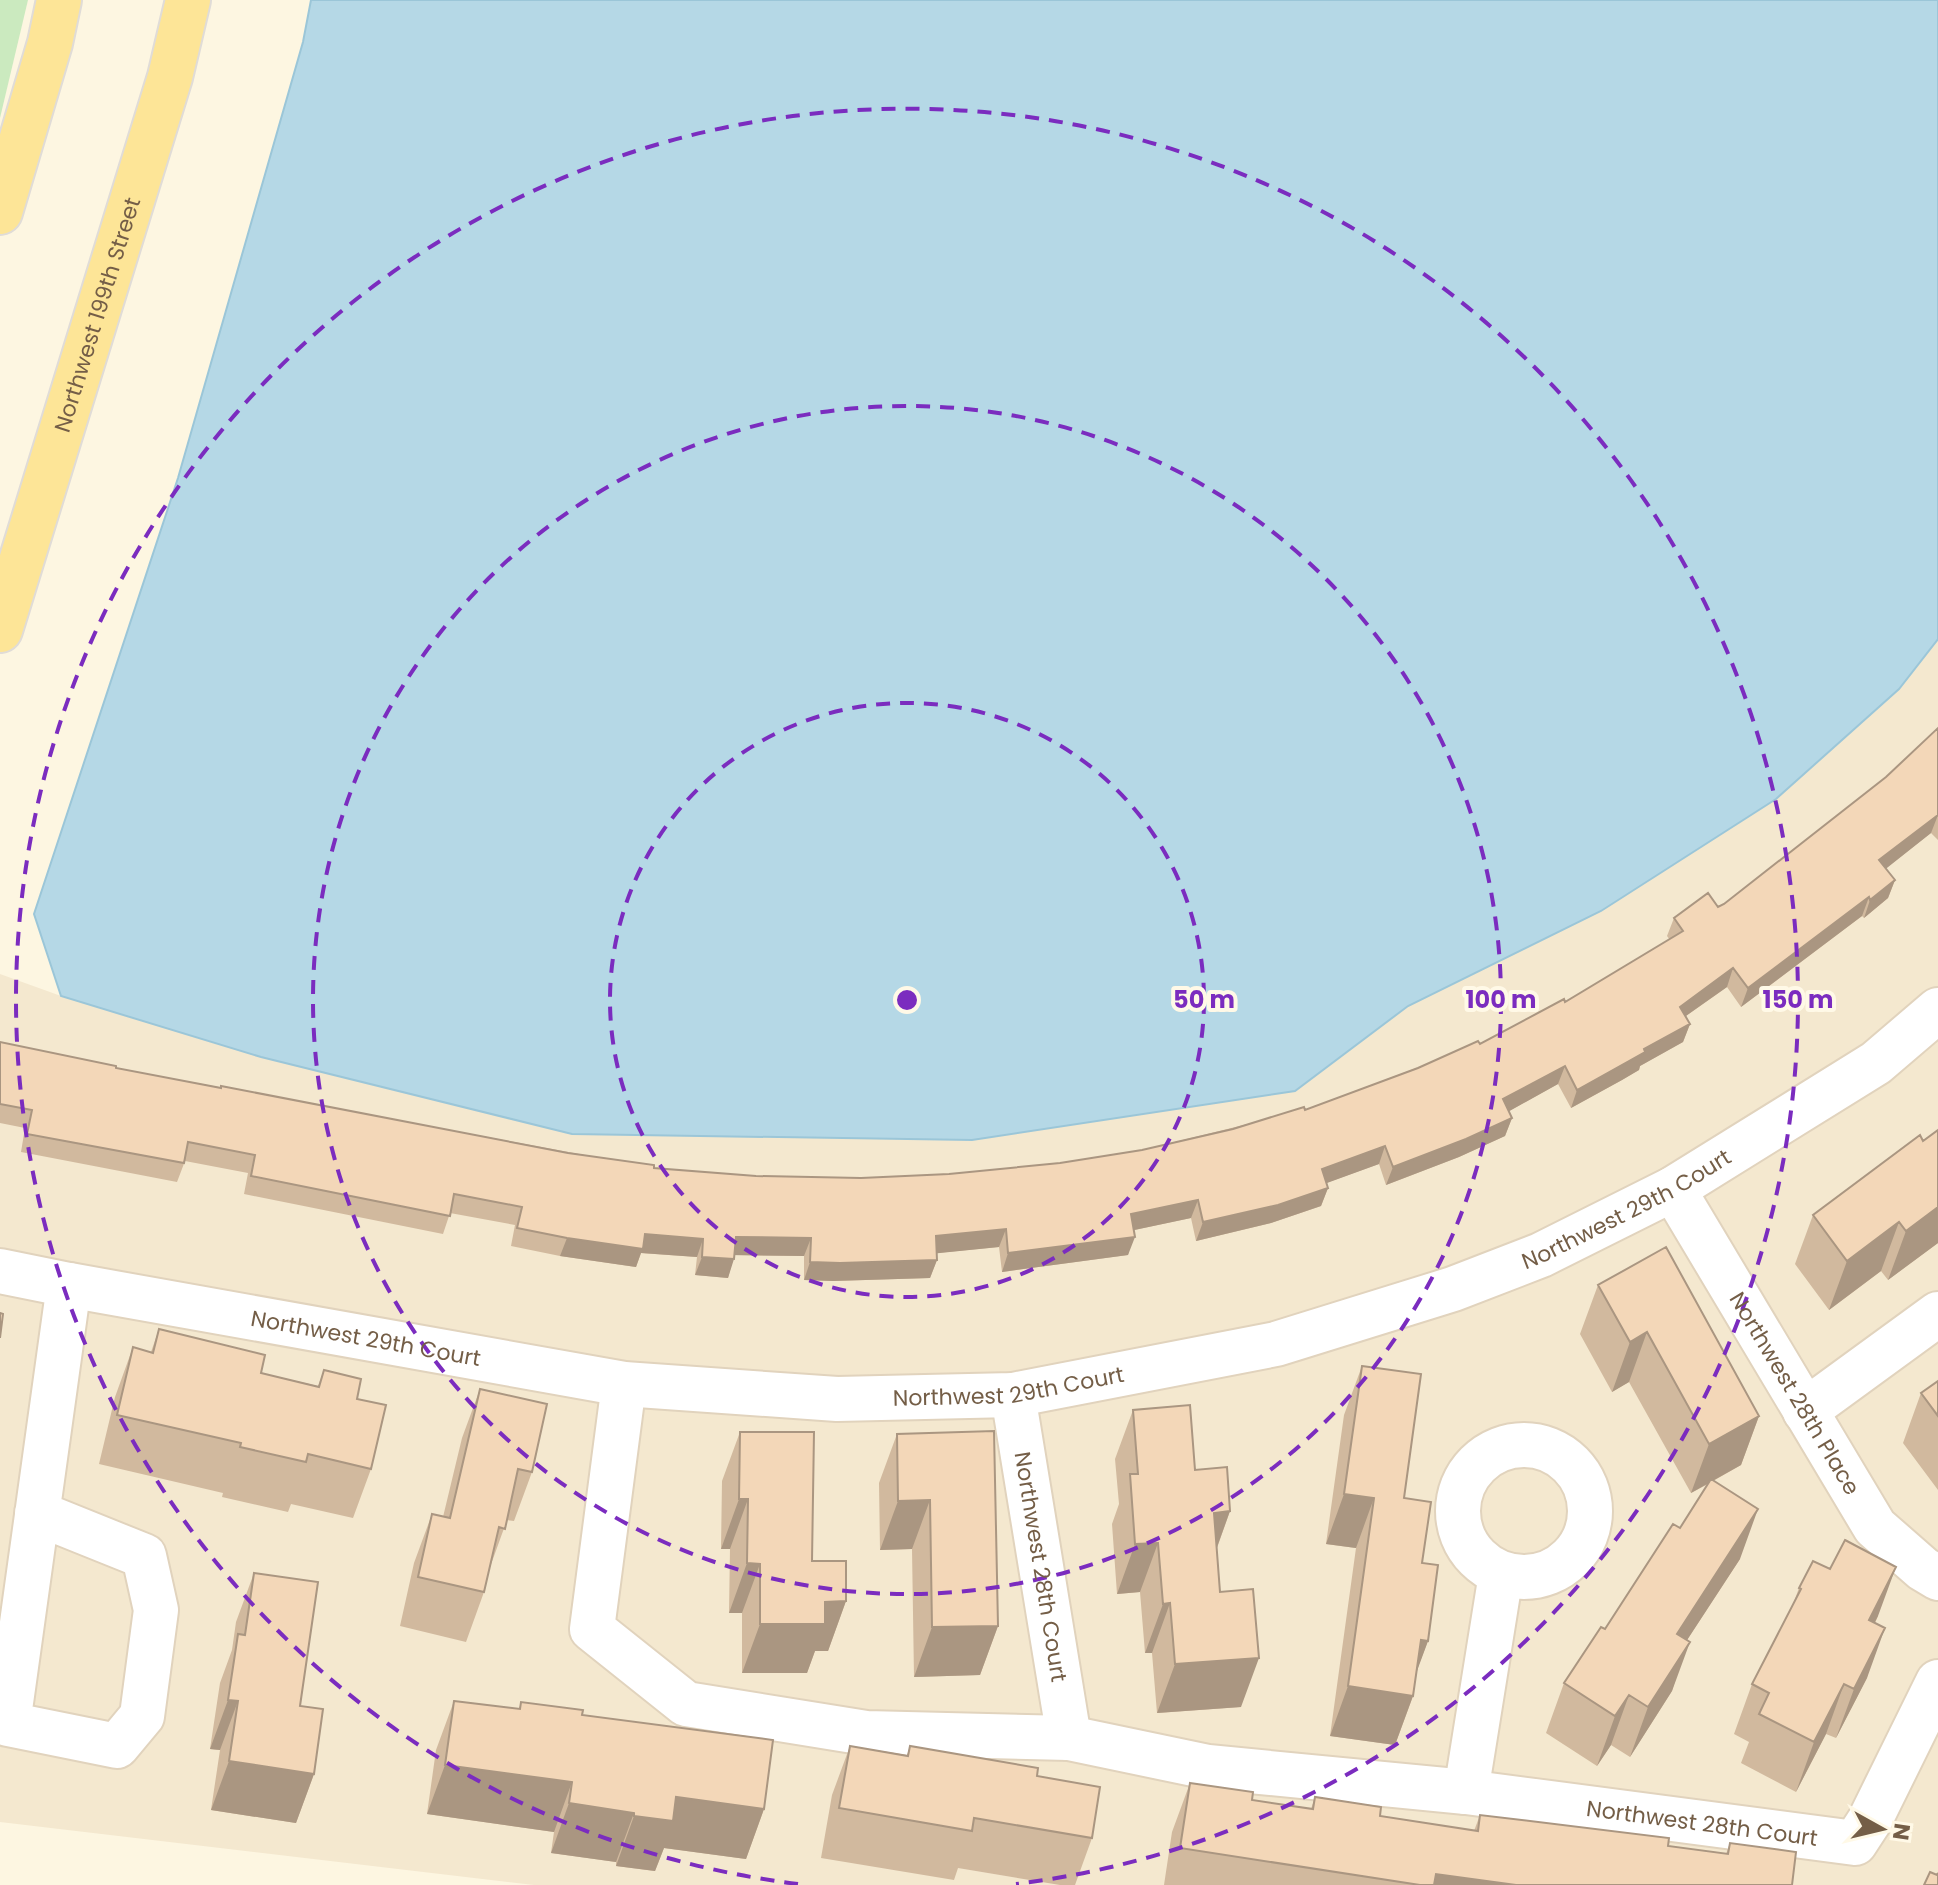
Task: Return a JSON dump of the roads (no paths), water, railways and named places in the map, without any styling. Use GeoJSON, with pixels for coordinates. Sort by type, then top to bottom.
{"type":"FeatureCollection","features":[{"type":"Feature","properties":{"kind":"main road"},"geometry":{"type":"LineString","coordinates":[[0,212],[50,43],[59,0]]}},
{"type":"Feature","properties":{"kind":"main road","name":"Northwest 199th Street"},"geometry":{"type":"LineString","coordinates":[[0,630],[170,77],[188,0]]}},
{"type":"Feature","properties":{"kind":"street","name":"Northwest 29th Court"},"geometry":{"type":"LineString","coordinates":[[0,1271],[624,1384],[837,1399],[1013,1395],[1276,1344],[1453,1289],[1541,1255],[1673,1189],[1876,1063],[1938,1010]]}},
{"type":"Feature","properties":{"kind":"street","name":"Northwest 28th Place"},"geometry":{"type":"LineString","coordinates":[[1673,1189],[1875,1527],[1923,1569],[1938,1578]]}},
{"type":"Feature","properties":{"kind":"street"},"geometry":{"type":"LineString","coordinates":[[37,1513],[144,1556],[156,1610],[142,1716],[117,1746],[8,1724],[37,1513],[69,1285]]}},
{"type":"Feature","properties":{"kind":"street"},"geometry":{"type":"LineString","coordinates":[[1805,1411],[1938,1314]]}},
{"type":"Feature","properties":{"kind":"street","name":"Northwest 28th Court"},"geometry":{"type":"LineString","coordinates":[[624,1384],[592,1629],[686,1704],[866,1733],[1069,1738],[1208,1767],[1466,1792],[1855,1843],[1870,1820],[1938,1682]]}},
{"type":"Feature","properties":{"kind":"street","name":"Northwest 28th Court"},"geometry":{"type":"LineString","coordinates":[[1013,1395],[1069,1738]]}},
{"type":"Feature","properties":{"kind":"street"},"geometry":{"type":"LineString","coordinates":[[1466,1792],[1501,1574]]}},
{"type":"Feature","properties":{"kind":"water"},"geometry":{"type":"Polygon","coordinates":[[[311,0],[1938,0],[1938,639],[1899,689],[1776,799],[1601,911],[1408,1006],[1295,1091],[972,1140],[572,1134],[261,1057],[61,996],[34,914],[178,478],[303,42],[311,0]]]}}]}
